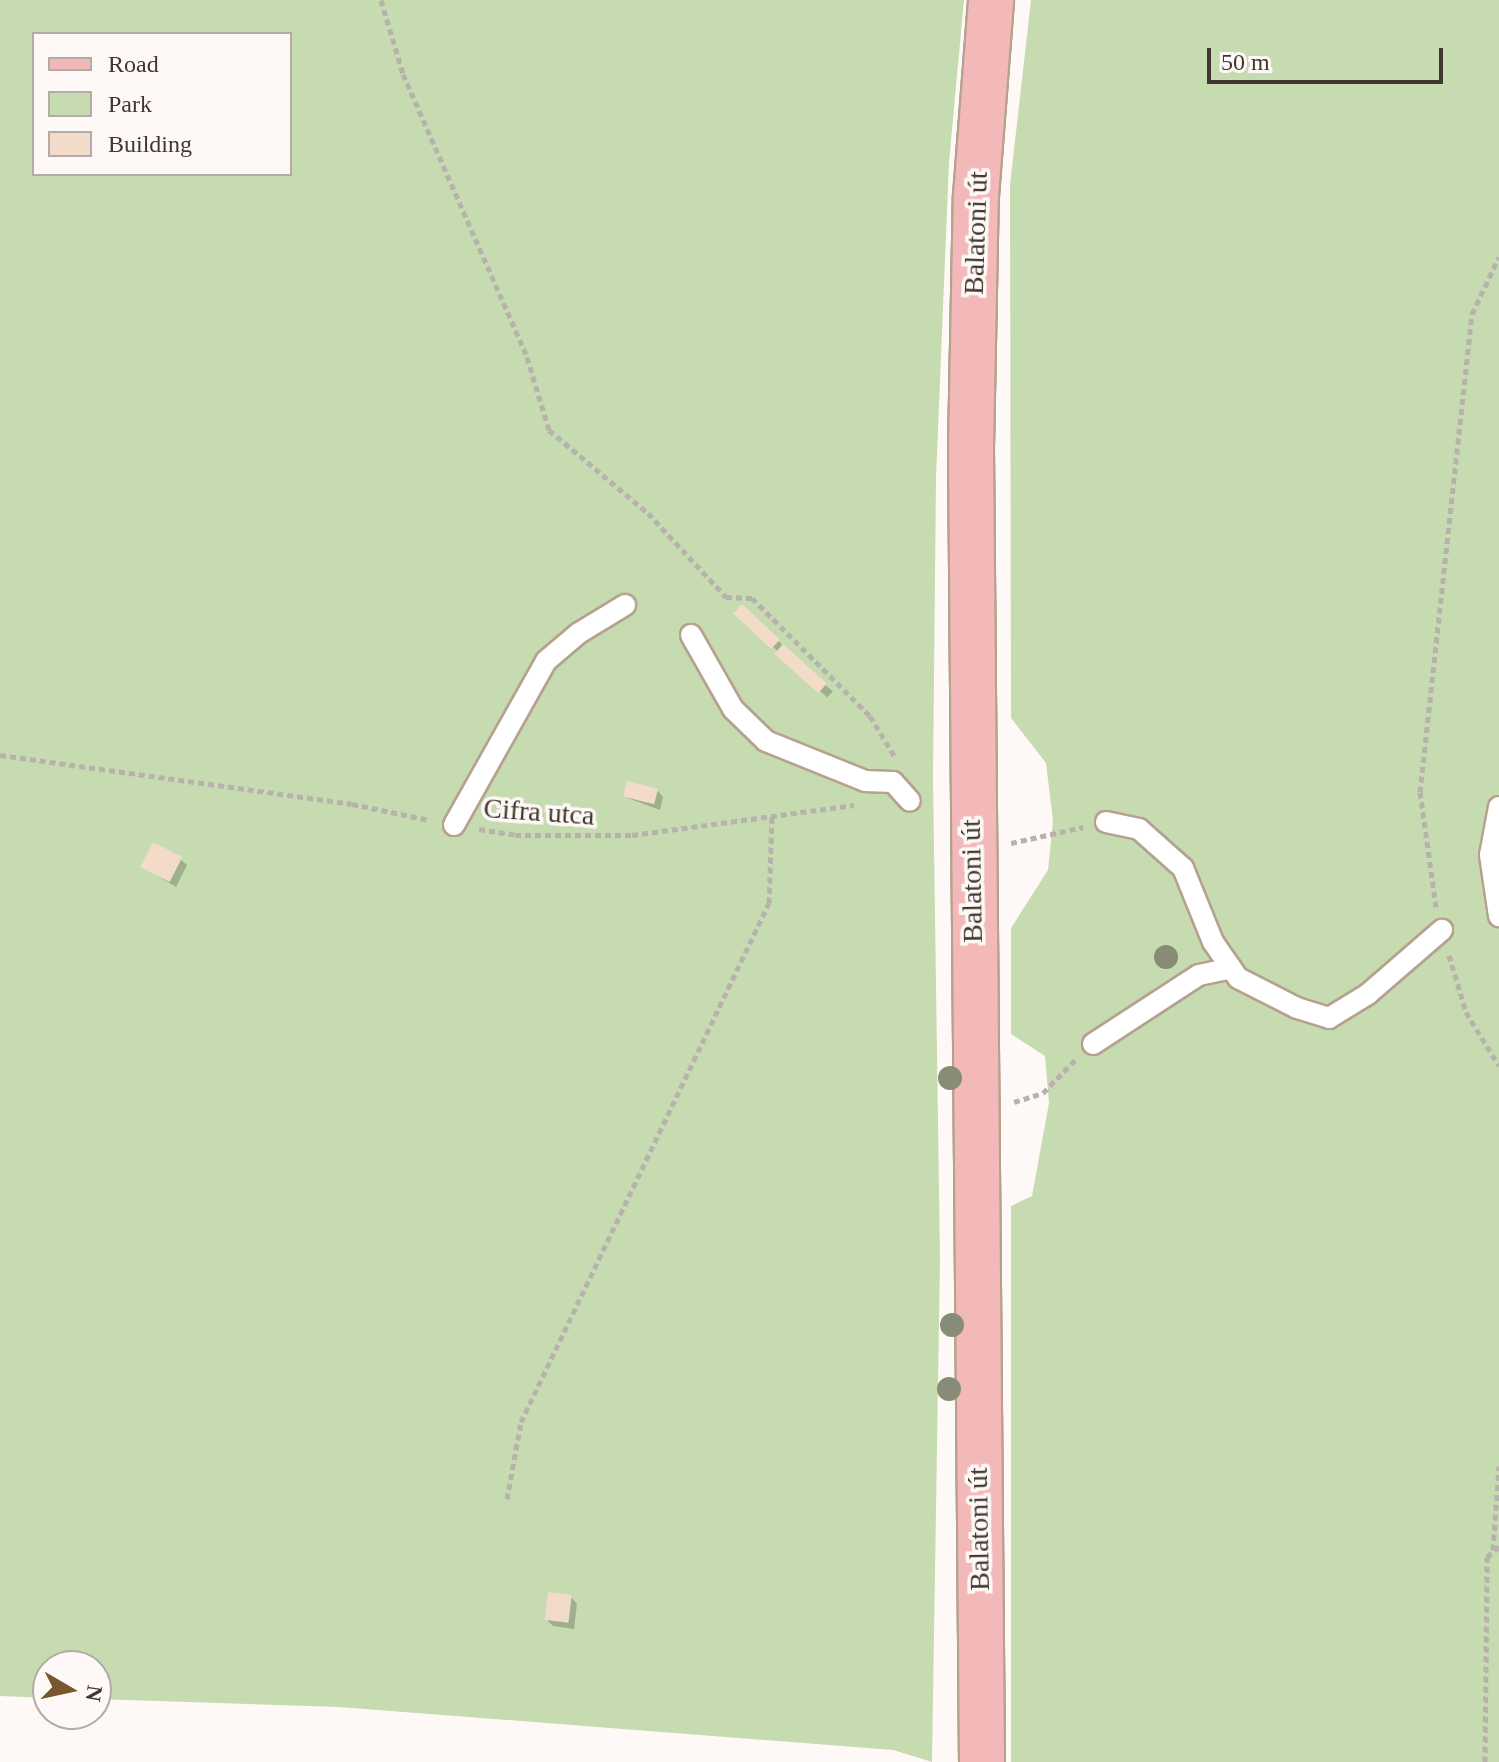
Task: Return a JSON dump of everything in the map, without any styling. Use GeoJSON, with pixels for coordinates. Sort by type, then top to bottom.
{"type":"FeatureCollection","features":[{"type":"Feature","properties":{"kind":"main road","name":"Balatoni út"},"geometry":{"type":"LineString","coordinates":[[982,1762],[971,854],[973,301],[991,0]]}},
{"type":"Feature","properties":{"kind":"lane"},"geometry":{"type":"LineString","coordinates":[[454,825],[546,661],[579,633],[625,605]]}},
{"type":"Feature","properties":{"kind":"lane"},"geometry":{"type":"LineString","coordinates":[[691,635],[733,709],[766,741],[865,781],[893,782],[910,801]]}},
{"type":"Feature","properties":{"kind":"lane"},"geometry":{"type":"LineString","coordinates":[[1499,807],[1490,855],[1499,916]]}},
{"type":"Feature","properties":{"kind":"lane"},"geometry":{"type":"LineString","coordinates":[[1106,822],[1139,829],[1183,868],[1213,942],[1238,978],[1278,1001],[1329,1018],[1368,994],[1442,930]]}},
{"type":"Feature","properties":{"kind":"lane"},"geometry":{"type":"LineString","coordinates":[[1093,1044],[1199,975],[1231,968]]}},
{"type":"Feature","properties":{"kind":"path"},"geometry":{"type":"LineString","coordinates":[[381,0],[403,74],[527,357],[549,430],[648,513],[726,597],[752,598],[870,716],[896,758],[893,782]]}},
{"type":"Feature","properties":{"kind":"path"},"geometry":{"type":"LineString","coordinates":[[1499,257],[1472,314],[1420,792],[1442,930],[1466,1012],[1499,1066]]}},
{"type":"Feature","properties":{"kind":"path","name":"Cifra utca"},"geometry":{"type":"LineString","coordinates":[[0,755],[352,804],[454,825],[568,837],[702,828],[772,815],[910,801]]}},
{"type":"Feature","properties":{"kind":"path"},"geometry":{"type":"LineString","coordinates":[[507,1499],[521,1422],[769,903],[774,870],[772,815]]}},
{"type":"Feature","properties":{"kind":"path"},"geometry":{"type":"LineString","coordinates":[[971,854],[1106,822]]}},
{"type":"Feature","properties":{"kind":"path"},"geometry":{"type":"LineString","coordinates":[[975,1114],[1043,1093],[1093,1044]]}},
{"type":"Feature","properties":{"kind":"path"},"geometry":{"type":"LineString","coordinates":[[1493,1551],[1499,1466]]}},
{"type":"Feature","properties":{"kind":"path"},"geometry":{"type":"LineString","coordinates":[[1485,1762],[1487,1557],[1499,1547]]}},
{"type":"Feature","properties":{"kind":"green space"},"geometry":{"type":"Polygon","coordinates":[[[0,0],[964,0],[949,162],[936,478],[933,778],[940,1259],[932,1762],[893,1750],[339,1707],[112,1700],[112,1650],[32,1650],[32,1697],[0,1696],[0,0]]]}},
{"type":"Feature","properties":{"kind":"green space"},"geometry":{"type":"Polygon","coordinates":[[[1031,0],[1499,0],[1499,1762],[1011,1762],[1011,1206],[1032,1196],[1049,1103],[1045,1056],[1011,1034],[1011,928],[1048,870],[1053,821],[1046,763],[1011,718],[1010,185],[1031,0]]]}},
{"type":"Feature","properties":{"kind":"building"},"geometry":{"type":"Polygon","coordinates":[[[742,604],[780,639],[771,649],[733,614],[742,604]]]}},
{"type":"Feature","properties":{"kind":"building"},"geometry":{"type":"Polygon","coordinates":[[[783,644],[827,683],[818,693],[774,654],[783,644]]]}},
{"type":"Feature","properties":{"kind":"building"},"geometry":{"type":"Polygon","coordinates":[[[627,781],[658,789],[654,804],[623,797],[627,781]]]}},
{"type":"Feature","properties":{"kind":"building"},"geometry":{"type":"Polygon","coordinates":[[[153,842],[182,857],[170,882],[140,867],[153,842]]]}},
{"type":"Feature","properties":{"kind":"building"},"geometry":{"type":"Polygon","coordinates":[[[548,1592],[572,1595],[568,1623],[545,1620],[548,1592]]]}}]}
